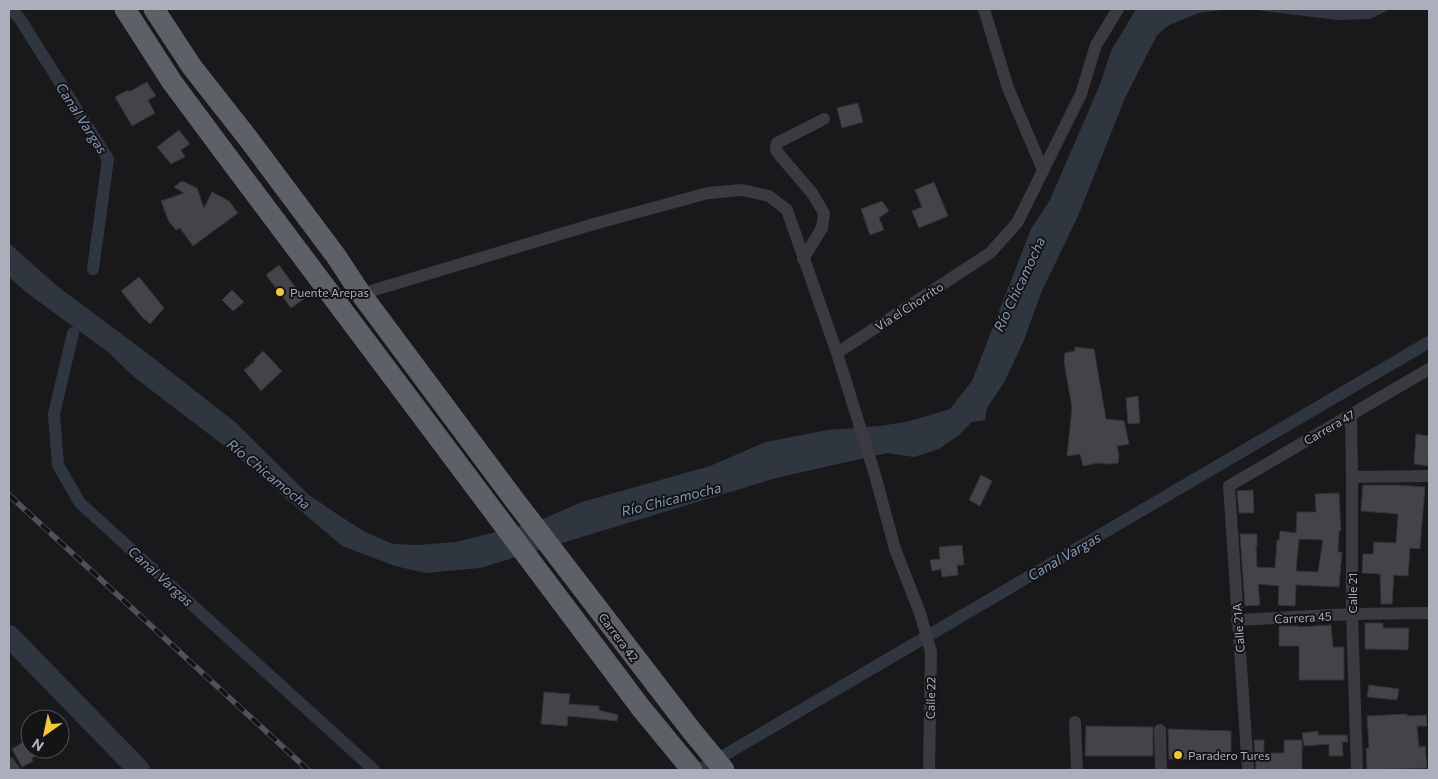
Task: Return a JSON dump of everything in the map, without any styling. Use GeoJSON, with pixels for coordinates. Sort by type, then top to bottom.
{"type":"FeatureCollection","features":[{"type":"Feature","properties":{"kind":"highway","name":"Carrera 42"},"geometry":{"type":"LineString","coordinates":[[125,9],[178,90],[641,708],[690,767]]}},
{"type":"Feature","properties":{"kind":"highway","name":"Carrera 42"},"geometry":{"type":"LineString","coordinates":[[154,9],[192,67],[336,256],[361,294],[516,502],[708,752],[724,770]]}},
{"type":"Feature","properties":{"kind":"street"},"geometry":{"type":"LineString","coordinates":[[984,9],[1008,88],[1043,170]]}},
{"type":"Feature","properties":{"kind":"street","name":"Vía el Chorrito"},"geometry":{"type":"LineString","coordinates":[[837,353],[990,253],[1017,223],[1081,94],[1096,45],[1118,9]]}},
{"type":"Feature","properties":{"kind":"street"},"geometry":{"type":"LineString","coordinates":[[803,259],[822,228],[824,213],[812,193],[777,152],[776,148],[777,143],[824,119]]}},
{"type":"Feature","properties":{"kind":"street"},"geometry":{"type":"LineString","coordinates":[[361,294],[594,224],[708,193],[742,190],[769,196],[787,210],[837,353]]}},
{"type":"Feature","properties":{"kind":"street","name":"Calle 22"},"geometry":{"type":"LineString","coordinates":[[837,353],[875,475],[895,549],[920,613],[931,652],[929,770]]}},
{"type":"Feature","properties":{"kind":"street","name":"Carrera 47"},"geometry":{"type":"LineString","coordinates":[[1229,486],[1429,369]]}},
{"type":"Feature","properties":{"kind":"street","name":"Calle 21"},"geometry":{"type":"LineString","coordinates":[[1351,415],[1352,614],[1357,770]]}},
{"type":"Feature","properties":{"kind":"street"},"geometry":{"type":"LineString","coordinates":[[1352,477],[1429,476]]}},
{"type":"Feature","properties":{"kind":"street","name":"Calle 21A"},"geometry":{"type":"LineString","coordinates":[[1229,486],[1248,770]]}},
{"type":"Feature","properties":{"kind":"street","name":"Carrera 45"},"geometry":{"type":"LineString","coordinates":[[1238,620],[1352,614],[1429,613]]}},
{"type":"Feature","properties":{"kind":"street"},"geometry":{"type":"LineString","coordinates":[[1075,722],[1077,770]]}},
{"type":"Feature","properties":{"kind":"street"},"geometry":{"type":"LineString","coordinates":[[1160,730],[1161,770]]}},
{"type":"Feature","properties":{"kind":"street"},"geometry":{"type":"LineString","coordinates":[[9,763],[14,770]]}},
{"type":"Feature","properties":{"kind":"water","name":"Río Chicamocha"},"geometry":{"type":"Polygon","coordinates":[[[1136,9],[1230,9],[1199,13],[1169,25],[1157,35],[1125,98],[1078,216],[1041,293],[1024,340],[1005,381],[987,408],[985,420],[972,422],[959,435],[939,449],[914,457],[887,453],[776,478],[480,568],[426,573],[395,566],[342,546],[231,451],[134,377],[108,352],[27,293],[9,277],[9,243],[57,286],[235,422],[309,495],[365,532],[393,544],[418,545],[456,542],[536,522],[582,502],[710,466],[766,442],[827,430],[880,426],[910,421],[950,409],[972,381],[1031,229],[1050,200],[1101,82],[1111,51],[1136,9]]]}},
{"type":"Feature","properties":{"kind":"water"},"geometry":{"type":"Polygon","coordinates":[[[1247,9],[1391,9],[1370,19],[1337,20],[1247,9]]]}},
{"type":"Feature","properties":{"kind":"building"},"geometry":{"type":"Polygon","coordinates":[[[147,82],[156,96],[148,100],[155,113],[132,126],[115,97],[147,82]]]}},
{"type":"Feature","properties":{"kind":"building"},"geometry":{"type":"Polygon","coordinates":[[[858,103],[863,122],[842,128],[837,108],[858,103]]]}},
{"type":"Feature","properties":{"kind":"building"},"geometry":{"type":"Polygon","coordinates":[[[179,130],[190,144],[181,150],[185,157],[171,164],[157,147],[179,130]]]}},
{"type":"Feature","properties":{"kind":"building"},"geometry":{"type":"Polygon","coordinates":[[[182,181],[197,188],[204,208],[212,192],[229,201],[238,213],[193,246],[180,228],[176,230],[169,222],[161,201],[184,193],[174,187],[182,181]]]}},
{"type":"Feature","properties":{"kind":"building"},"geometry":{"type":"Polygon","coordinates":[[[934,182],[948,216],[919,228],[912,211],[922,207],[915,190],[934,182]]]}},
{"type":"Feature","properties":{"kind":"building"},"geometry":{"type":"Polygon","coordinates":[[[882,201],[889,211],[879,218],[884,230],[870,235],[861,209],[882,201]]]}},
{"type":"Feature","properties":{"kind":"building"},"geometry":{"type":"Polygon","coordinates":[[[279,265],[304,299],[291,308],[266,275],[279,265]]]}},
{"type":"Feature","properties":{"kind":"building"},"geometry":{"type":"Polygon","coordinates":[[[139,277],[164,308],[150,324],[121,291],[139,277]]]}},
{"type":"Feature","properties":{"kind":"building"},"geometry":{"type":"Polygon","coordinates":[[[232,290],[244,302],[233,311],[222,300],[232,290]]]}},
{"type":"Feature","properties":{"kind":"building"},"geometry":{"type":"Polygon","coordinates":[[[1075,347],[1094,349],[1106,419],[1124,421],[1129,444],[1117,446],[1118,463],[1098,463],[1083,466],[1080,454],[1067,456],[1072,408],[1064,361],[1065,353],[1075,351],[1075,347]]]}},
{"type":"Feature","properties":{"kind":"building"},"geometry":{"type":"Polygon","coordinates":[[[263,351],[282,371],[261,391],[244,370],[263,351]]]}},
{"type":"Feature","properties":{"kind":"building"},"geometry":{"type":"Polygon","coordinates":[[[1138,396],[1140,423],[1128,424],[1126,398],[1138,396]]]}},
{"type":"Feature","properties":{"kind":"building"},"geometry":{"type":"Polygon","coordinates":[[[1416,434],[1429,436],[1428,466],[1414,464],[1416,434]]]}},
{"type":"Feature","properties":{"kind":"building"},"geometry":{"type":"Polygon","coordinates":[[[981,475],[992,481],[980,506],[969,500],[981,475]]]}},
{"type":"Feature","properties":{"kind":"building"},"geometry":{"type":"Polygon","coordinates":[[[1363,485],[1425,487],[1420,549],[1410,548],[1408,576],[1394,575],[1392,604],[1381,604],[1380,574],[1362,573],[1363,554],[1373,554],[1374,542],[1396,543],[1398,514],[1361,511],[1363,485]]]}},
{"type":"Feature","properties":{"kind":"building"},"geometry":{"type":"Polygon","coordinates":[[[1253,490],[1254,513],[1239,513],[1237,491],[1253,490]]]}},
{"type":"Feature","properties":{"kind":"building"},"geometry":{"type":"Polygon","coordinates":[[[1339,493],[1341,531],[1339,531],[1338,552],[1342,552],[1339,587],[1296,585],[1295,606],[1278,605],[1279,586],[1258,584],[1260,605],[1245,606],[1240,534],[1257,534],[1257,567],[1275,568],[1277,540],[1279,540],[1280,531],[1296,533],[1297,512],[1316,512],[1315,494],[1339,493]],[[1299,539],[1297,571],[1318,572],[1323,540],[1299,539]]]}},
{"type":"Feature","properties":{"kind":"building"},"geometry":{"type":"Polygon","coordinates":[[[962,545],[964,565],[957,565],[958,575],[942,577],[941,569],[932,571],[930,560],[940,559],[939,547],[962,545]]]}},
{"type":"Feature","properties":{"kind":"building"},"geometry":{"type":"Polygon","coordinates":[[[1365,623],[1383,623],[1383,628],[1409,628],[1408,650],[1365,649],[1365,623]]]}},
{"type":"Feature","properties":{"kind":"building"},"geometry":{"type":"Polygon","coordinates":[[[1331,625],[1333,647],[1344,647],[1344,680],[1299,680],[1299,646],[1279,646],[1279,626],[1331,625]]]}},
{"type":"Feature","properties":{"kind":"building"},"geometry":{"type":"Polygon","coordinates":[[[1369,685],[1399,689],[1397,700],[1367,697],[1369,685]]]}},
{"type":"Feature","properties":{"kind":"building"},"geometry":{"type":"Polygon","coordinates":[[[544,692],[570,694],[569,704],[599,706],[599,710],[618,715],[617,721],[568,716],[567,726],[541,724],[544,692]]]}},
{"type":"Feature","properties":{"kind":"building"},"geometry":{"type":"Polygon","coordinates":[[[1407,714],[1407,716],[1426,715],[1427,726],[1417,726],[1419,747],[1425,746],[1427,768],[1367,770],[1366,749],[1369,748],[1367,716],[1407,714]]]}},
{"type":"Feature","properties":{"kind":"building"},"geometry":{"type":"Polygon","coordinates":[[[1086,726],[1153,727],[1153,756],[1085,756],[1086,726]]]}},
{"type":"Feature","properties":{"kind":"building"},"geometry":{"type":"Polygon","coordinates":[[[1168,729],[1231,731],[1231,760],[1169,759],[1168,729]]]}},
{"type":"Feature","properties":{"kind":"building"},"geometry":{"type":"Polygon","coordinates":[[[1318,731],[1318,735],[1347,735],[1348,742],[1342,742],[1343,756],[1329,756],[1329,744],[1304,746],[1302,733],[1318,731]]]}},
{"type":"Feature","properties":{"kind":"building"},"geometry":{"type":"Polygon","coordinates":[[[1254,740],[1264,740],[1264,753],[1284,753],[1284,740],[1302,740],[1302,770],[1256,770],[1254,740]]]}},
{"type":"Feature","properties":{"kind":"building"},"geometry":{"type":"Polygon","coordinates":[[[20,744],[20,759],[32,759],[33,761],[22,767],[12,749],[20,744]]]}},
{"type":"Feature","properties":{"kind":"waterway","name":"Canal Vargas"},"geometry":{"type":"LineString","coordinates":[[11,9],[20,19],[108,159],[93,269]]}},
{"type":"Feature","properties":{"kind":"waterway","name":"Canal Vargas"},"geometry":{"type":"LineString","coordinates":[[73,333],[54,414],[58,465],[80,503],[374,770]]}},
{"type":"Feature","properties":{"kind":"waterway","name":"Canal Vargas"},"geometry":{"type":"LineString","coordinates":[[699,770],[1429,342]]}},
{"type":"Feature","properties":{"kind":"waterway"},"geometry":{"type":"LineString","coordinates":[[9,636],[139,770]]}},
{"type":"Feature","properties":{"kind":"railway"},"geometry":{"type":"LineString","coordinates":[[9,495],[308,770]]}},
{"type":"Feature","properties":{"kind":"place","name":"Puente Arepas"},"geometry":{"type":"Point","coordinates":[280,292]}},
{"type":"Feature","properties":{"kind":"place","name":"Paradero Tures"},"geometry":{"type":"Point","coordinates":[1178,755]}}]}
